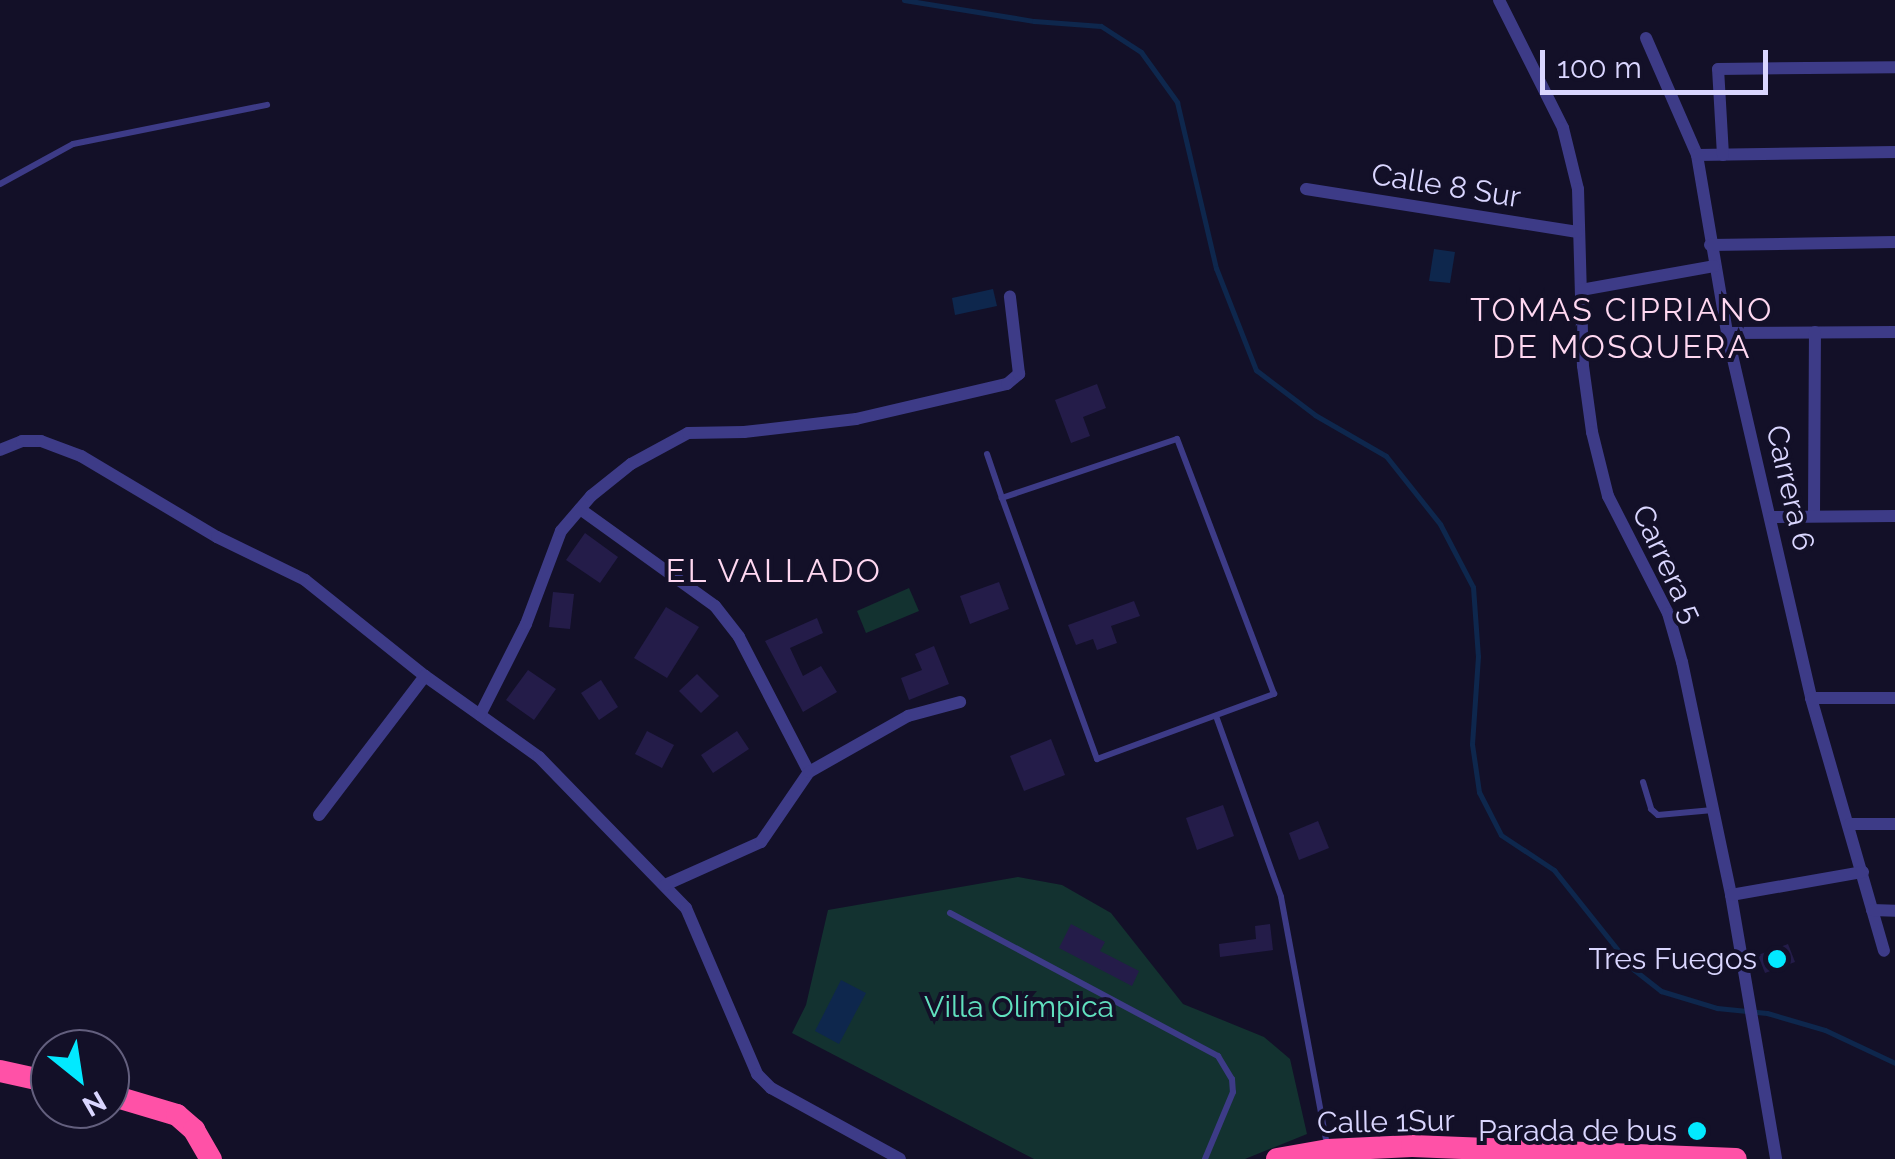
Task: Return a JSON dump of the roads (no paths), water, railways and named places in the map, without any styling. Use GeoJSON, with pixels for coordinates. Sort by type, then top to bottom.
{"type":"FeatureCollection","features":[{"type":"Feature","properties":{"kind":"highway"},"geometry":{"type":"LineString","coordinates":[[0,1071],[30,1078]]}},
{"type":"Feature","properties":{"kind":"highway"},"geometry":{"type":"LineString","coordinates":[[130,1101],[176,1115],[194,1130],[211,1159]]}},
{"type":"Feature","properties":{"kind":"highway","name":"Calle 1Sur"},"geometry":{"type":"LineString","coordinates":[[1277,1159],[1328,1150],[1368,1154],[1412,1146],[1504,1156],[1736,1159]]}},
{"type":"Feature","properties":{"kind":"street","name":"Carrera 5"},"geometry":{"type":"LineString","coordinates":[[1499,0],[1563,128],[1578,189],[1583,366],[1596,448],[1608,496],[1668,613],[1714,810],[1776,1159]]}},
{"type":"Feature","properties":{"kind":"street","name":"Carrera 6"},"geometry":{"type":"LineString","coordinates":[[1646,38],[1697,155],[1727,333],[1811,698],[1884,951]]}},
{"type":"Feature","properties":{"kind":"street"},"geometry":{"type":"LineString","coordinates":[[1724,154],[1718,69],[1895,67]]}},
{"type":"Feature","properties":{"kind":"street"},"geometry":{"type":"LineString","coordinates":[[1697,155],[1895,152]]}},
{"type":"Feature","properties":{"kind":"street","name":"Calle 8 Sur"},"geometry":{"type":"LineString","coordinates":[[1306,189],[1578,232]]}},
{"type":"Feature","properties":{"kind":"street"},"geometry":{"type":"LineString","coordinates":[[1710,246],[1895,242]]}},
{"type":"Feature","properties":{"kind":"street"},"geometry":{"type":"LineString","coordinates":[[1581,290],[1714,266]]}},
{"type":"Feature","properties":{"kind":"street"},"geometry":{"type":"LineString","coordinates":[[480,715],[526,624],[561,531],[631,464],[688,433],[744,432],[856,419],[1016,380],[1010,297]]}},
{"type":"Feature","properties":{"kind":"street"},"geometry":{"type":"LineString","coordinates":[[1814,516],[1815,332]]}},
{"type":"Feature","properties":{"kind":"street"},"geometry":{"type":"LineString","coordinates":[[1727,333],[1895,332]]}},
{"type":"Feature","properties":{"kind":"street"},"geometry":{"type":"LineString","coordinates":[[0,450],[22,441],[41,441],[81,456],[218,537],[305,580],[425,676],[539,757],[686,908],[757,1074],[772,1088],[900,1159]]}},
{"type":"Feature","properties":{"kind":"street"},"geometry":{"type":"LineString","coordinates":[[580,509],[715,606],[739,637],[809,772]]}},
{"type":"Feature","properties":{"kind":"street"},"geometry":{"type":"LineString","coordinates":[[1772,518],[1895,516]]}},
{"type":"Feature","properties":{"kind":"street"},"geometry":{"type":"LineString","coordinates":[[319,815],[425,676]]}},
{"type":"Feature","properties":{"kind":"street"},"geometry":{"type":"LineString","coordinates":[[1811,698],[1895,698]]}},
{"type":"Feature","properties":{"kind":"street"},"geometry":{"type":"LineString","coordinates":[[665,885],[762,842],[809,772],[908,716],[960,702]]}},
{"type":"Feature","properties":{"kind":"street"},"geometry":{"type":"LineString","coordinates":[[1850,824],[1895,824]]}},
{"type":"Feature","properties":{"kind":"street"},"geometry":{"type":"LineString","coordinates":[[1730,895],[1863,872]]}},
{"type":"Feature","properties":{"kind":"street"},"geometry":{"type":"LineString","coordinates":[[1872,910],[1895,911]]}},
{"type":"Feature","properties":{"kind":"lane"},"geometry":{"type":"LineString","coordinates":[[0,184],[73,144],[267,105]]}},
{"type":"Feature","properties":{"kind":"lane"},"geometry":{"type":"LineString","coordinates":[[987,454],[1002,498],[1097,759],[1274,694],[1177,438],[1002,498]]}},
{"type":"Feature","properties":{"kind":"lane"},"geometry":{"type":"LineString","coordinates":[[1216,716],[1281,897],[1328,1150]]}},
{"type":"Feature","properties":{"kind":"lane"},"geometry":{"type":"LineString","coordinates":[[1643,782],[1651,808],[1658,815],[1714,810]]}},
{"type":"Feature","properties":{"kind":"lane"},"geometry":{"type":"LineString","coordinates":[[950,913],[1218,1056],[1232,1079],[1234,1092],[1205,1159]]}},
{"type":"Feature","properties":{"kind":"water"},"geometry":{"type":"Polygon","coordinates":[[[1434,249],[1455,252],[1450,283],[1429,281],[1434,249]]]}},
{"type":"Feature","properties":{"kind":"water"},"geometry":{"type":"Polygon","coordinates":[[[993,289],[997,306],[955,315],[952,298],[993,289]]]}},
{"type":"Feature","properties":{"kind":"water"},"geometry":{"type":"Polygon","coordinates":[[[841,980],[866,993],[839,1044],[815,1031],[841,980]]]}},
{"type":"Feature","properties":{"kind":"waterway"},"geometry":{"type":"LineString","coordinates":[[904,0],[1034,21],[1101,26],[1141,52],[1177,102],[1216,268],[1256,370],[1315,415],[1386,456],[1440,524],[1473,587],[1478,656],[1472,744],[1479,792],[1501,835],[1554,870],[1633,969],[1661,991],[1717,1008],[1767,1013],[1825,1030],[1895,1063]]}},
{"type":"Feature","properties":{"kind":"place","name":"Tres Fuegos"},"geometry":{"type":"Point","coordinates":[1777,959]}},
{"type":"Feature","properties":{"kind":"place","name":"Parada de bus"},"geometry":{"type":"Point","coordinates":[1697,1131]}},
{"type":"Feature","properties":{"kind":"district","name":"TOMAS CIPRIANO DE MOSQUERA"},"geometry":{"type":"Point","coordinates":[1622,330]}},
{"type":"Feature","properties":{"kind":"district","name":"EL VALLADO"},"geometry":{"type":"Point","coordinates":[774,571]}},
{"type":"Feature","properties":{"kind":"park label","name":"Villa Olímpica"},"geometry":{"type":"Point","coordinates":[1019,1007]}}]}
